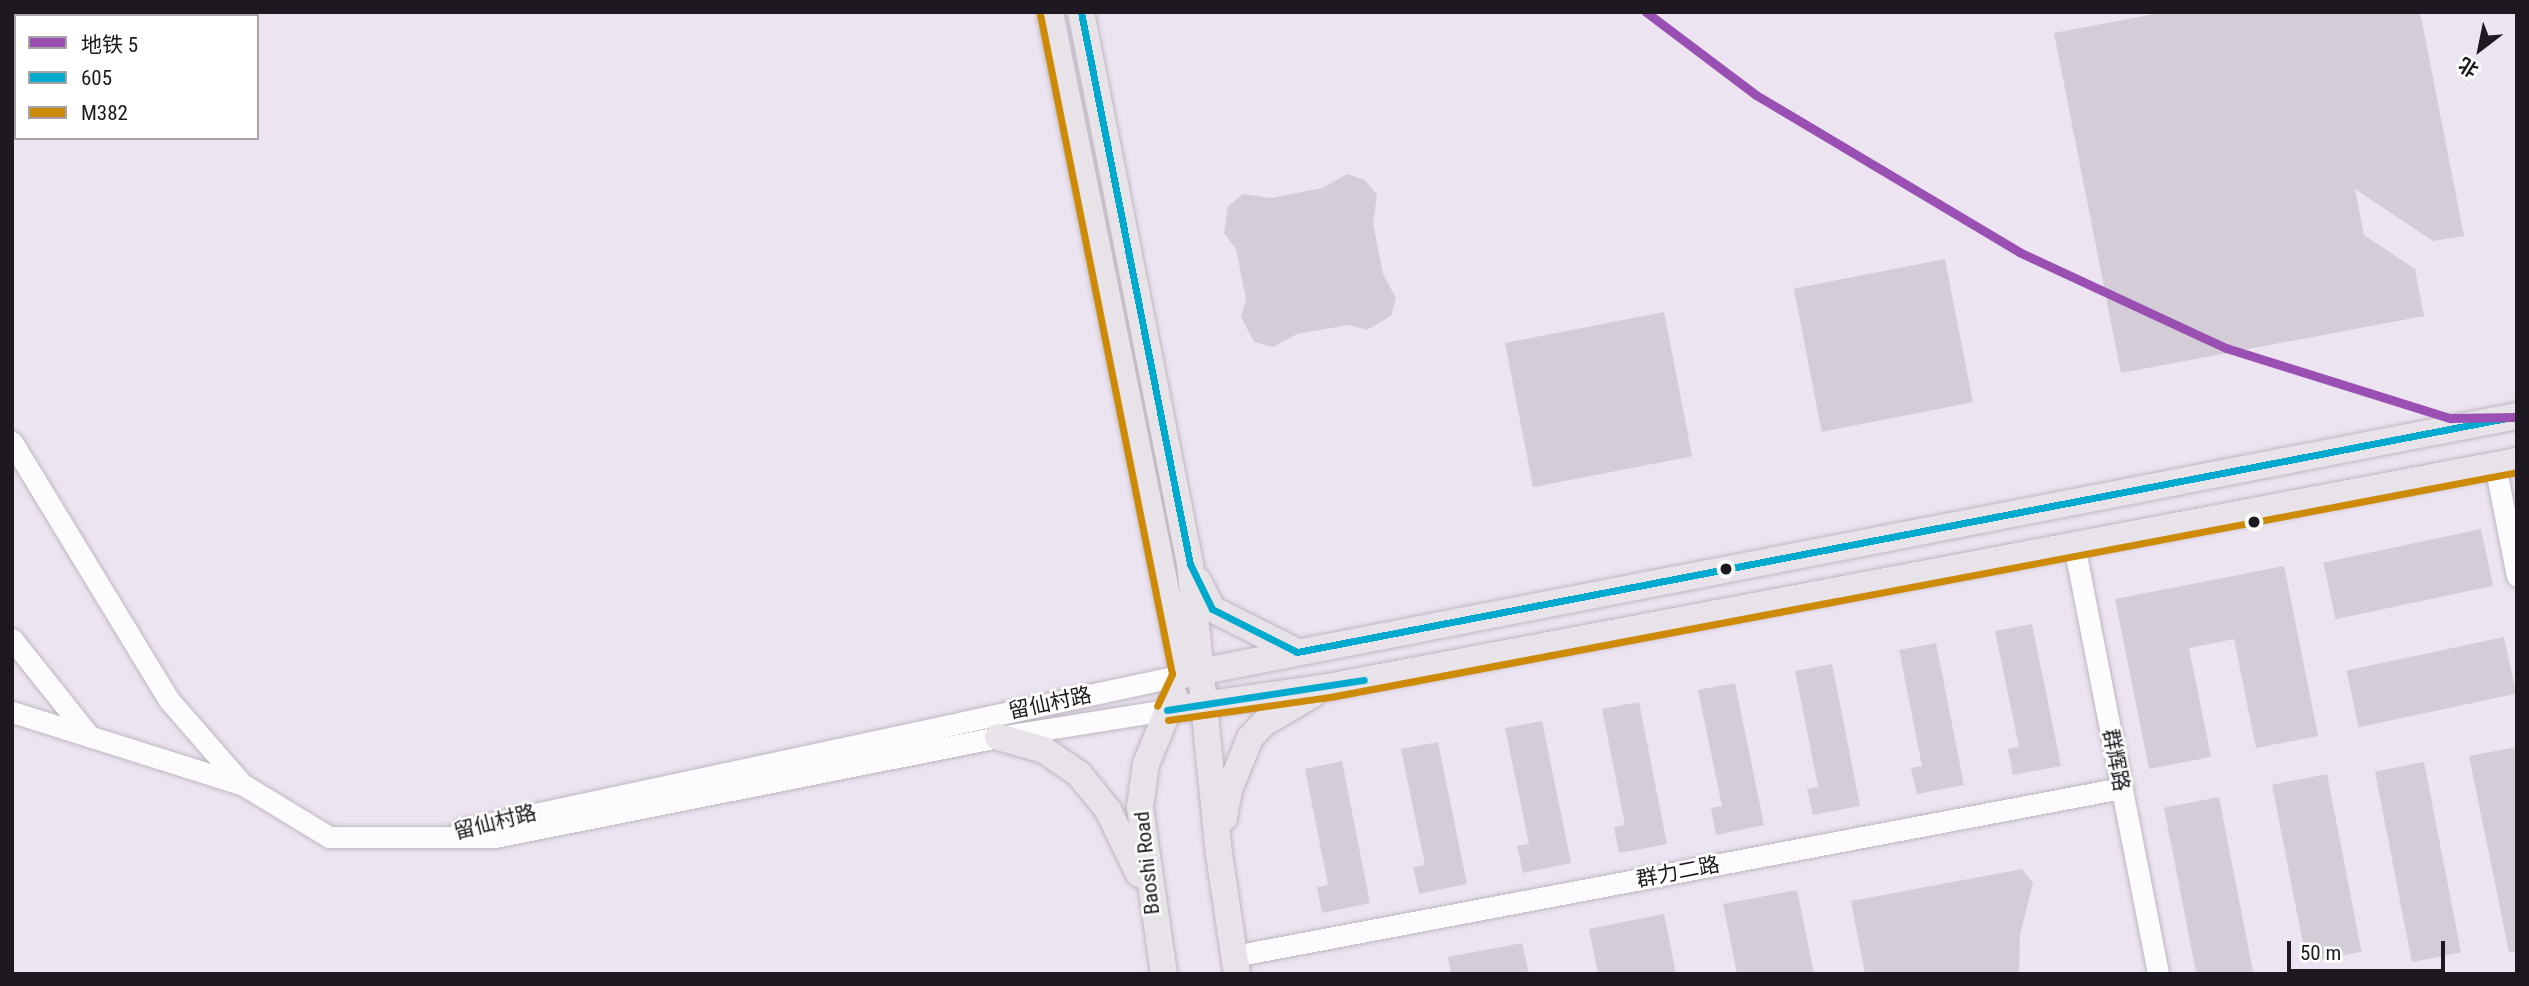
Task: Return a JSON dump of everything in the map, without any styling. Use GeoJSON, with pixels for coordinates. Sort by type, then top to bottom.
{"type":"FeatureCollection","features":[{"type":"Feature","properties":{"kind":"main road"},"geometry":{"type":"LineString","coordinates":[[1050,12],[1194,673],[1206,702],[1219,854],[1236,965]]}},
{"type":"Feature","properties":{"kind":"main road"},"geometry":{"type":"LineString","coordinates":[[1081,12],[1190,564],[1194,673]]}},
{"type":"Feature","properties":{"kind":"main road"},"geometry":{"type":"LineString","coordinates":[[1194,673],[2517,416]]}},
{"type":"Feature","properties":{"kind":"main road"},"geometry":{"type":"LineString","coordinates":[[1167,710],[1206,702],[1328,687],[2506,463]]}},
{"type":"Feature","properties":{"kind":"main road"},"geometry":{"type":"LineString","coordinates":[[1190,564],[1212,609],[1297,652]]}},
{"type":"Feature","properties":{"kind":"main road","name":"Baoshi Road"},"geometry":{"type":"LineString","coordinates":[[1164,974],[1152,912],[1141,785],[1167,710],[1194,673]]}},
{"type":"Feature","properties":{"kind":"main road"},"geometry":{"type":"LineString","coordinates":[[1219,854],[1229,790],[1250,738],[1281,711],[1328,687]]}},
{"type":"Feature","properties":{"kind":"main road"},"geometry":{"type":"LineString","coordinates":[[998,737],[1044,750],[1086,781],[1135,861],[1152,912]]}},
{"type":"Feature","properties":{"kind":"street"},"geometry":{"type":"LineString","coordinates":[[12,442],[169,700],[242,784]]}},
{"type":"Feature","properties":{"kind":"street"},"geometry":{"type":"LineString","coordinates":[[2506,463],[2517,576]]}},
{"type":"Feature","properties":{"kind":"street","name":"群辉路"},"geometry":{"type":"LineString","coordinates":[[2074,545],[2158,974]]}},
{"type":"Feature","properties":{"kind":"street"},"geometry":{"type":"LineString","coordinates":[[12,639],[90,737]]}},
{"type":"Feature","properties":{"kind":"street","name":"留仙村路"},"geometry":{"type":"LineString","coordinates":[[444,835],[495,820],[1194,673]]}},
{"type":"Feature","properties":{"kind":"street","name":"留仙村路"},"geometry":{"type":"LineString","coordinates":[[444,835],[495,837],[998,737],[1167,710]]}},
{"type":"Feature","properties":{"kind":"street"},"geometry":{"type":"LineString","coordinates":[[12,712],[242,784],[329,837],[444,835]]}},
{"type":"Feature","properties":{"kind":"street","name":"群力二路"},"geometry":{"type":"LineString","coordinates":[[1236,965],[2121,788]]}},
{"type":"Feature","properties":{"kind":"building"},"geometry":{"type":"Polygon","coordinates":[[[2165,12],[2420,12],[2464,236],[2433,241],[2355,189],[2364,235],[2415,269],[2424,316],[2121,373],[2054,33],[2165,12]]]}},
{"type":"Feature","properties":{"kind":"building"},"geometry":{"type":"Polygon","coordinates":[[[1347,174],[1365,180],[1377,195],[1373,223],[1383,274],[1396,298],[1391,316],[1367,330],[1348,325],[1297,334],[1273,347],[1254,342],[1241,317],[1246,299],[1236,249],[1224,233],[1228,206],[1243,194],[1271,198],[1322,188],[1347,174]]]}},
{"type":"Feature","properties":{"kind":"building"},"geometry":{"type":"Polygon","coordinates":[[[1945,259],[1973,402],[1822,432],[1794,288],[1945,259]]]}},
{"type":"Feature","properties":{"kind":"building"},"geometry":{"type":"Polygon","coordinates":[[[1664,312],[1692,456],[1533,487],[1505,343],[1664,312]]]}},
{"type":"Feature","properties":{"kind":"building"},"geometry":{"type":"Polygon","coordinates":[[[2481,529],[2493,586],[2336,619],[2324,562],[2481,529]]]}},
{"type":"Feature","properties":{"kind":"building"},"geometry":{"type":"Polygon","coordinates":[[[2284,566],[2318,736],[2256,748],[2234,639],[2189,648],[2211,757],[2149,769],[2115,599],[2284,566]]]}},
{"type":"Feature","properties":{"kind":"building"},"geometry":{"type":"Polygon","coordinates":[[[2032,624],[2061,766],[2013,775],[2008,749],[2019,747],[1995,631],[2032,624]]]}},
{"type":"Feature","properties":{"kind":"building"},"geometry":{"type":"Polygon","coordinates":[[[2504,637],[2516,694],[2359,727],[2347,670],[2504,637]]]}},
{"type":"Feature","properties":{"kind":"building"},"geometry":{"type":"Polygon","coordinates":[[[1936,643],[1964,785],[1917,794],[1911,768],[1922,766],[1899,650],[1936,643]]]}},
{"type":"Feature","properties":{"kind":"building"},"geometry":{"type":"Polygon","coordinates":[[[1832,664],[1860,806],[1813,815],[1807,789],[1818,787],[1795,671],[1832,664]]]}},
{"type":"Feature","properties":{"kind":"building"},"geometry":{"type":"Polygon","coordinates":[[[1735,683],[1764,825],[1716,835],[1711,808],[1722,806],[1698,690],[1735,683]]]}},
{"type":"Feature","properties":{"kind":"building"},"geometry":{"type":"Polygon","coordinates":[[[1639,702],[1667,844],[1619,853],[1614,827],[1625,825],[1602,709],[1639,702]]]}},
{"type":"Feature","properties":{"kind":"building"},"geometry":{"type":"Polygon","coordinates":[[[1542,721],[1571,863],[1523,873],[1517,846],[1529,844],[1505,728],[1542,721]]]}},
{"type":"Feature","properties":{"kind":"building"},"geometry":{"type":"Polygon","coordinates":[[[1438,742],[1467,884],[1419,894],[1413,867],[1425,865],[1401,749],[1438,742]]]}},
{"type":"Feature","properties":{"kind":"building"},"geometry":{"type":"Polygon","coordinates":[[[2517,747],[2517,952],[2509,952],[2469,756],[2517,747]]]}},
{"type":"Feature","properties":{"kind":"building"},"geometry":{"type":"Polygon","coordinates":[[[1342,761],[1370,903],[1322,913],[1317,887],[1328,885],[1305,769],[1342,761]]]}},
{"type":"Feature","properties":{"kind":"building"},"geometry":{"type":"Polygon","coordinates":[[[2424,762],[2461,952],[2412,962],[2375,772],[2424,762]]]}},
{"type":"Feature","properties":{"kind":"building"},"geometry":{"type":"Polygon","coordinates":[[[2327,774],[2362,952],[2307,962],[2272,785],[2327,774]]]}},
{"type":"Feature","properties":{"kind":"building"},"geometry":{"type":"Polygon","coordinates":[[[2219,797],[2253,974],[2196,974],[2164,808],[2219,797]]]}},
{"type":"Feature","properties":{"kind":"building"},"geometry":{"type":"Polygon","coordinates":[[[2022,869],[2033,883],[2020,935],[2019,974],[1865,974],[1851,901],[2022,869]]]}},
{"type":"Feature","properties":{"kind":"building"},"geometry":{"type":"Polygon","coordinates":[[[1797,890],[1814,974],[1737,974],[1723,904],[1797,890]]]}},
{"type":"Feature","properties":{"kind":"building"},"geometry":{"type":"Polygon","coordinates":[[[1664,914],[1676,974],[1598,974],[1589,929],[1664,914]]]}},
{"type":"Feature","properties":{"kind":"building"},"geometry":{"type":"Polygon","coordinates":[[[1522,943],[1529,974],[1451,974],[1448,957],[1522,943]]]}},
{"type":"Feature","properties":{"kind":"metro line","name":"5"},"geometry":{"type":"LineString","coordinates":[[1646,12],[1756,95],[2019,252],[2226,348],[2450,418],[2517,417]]}},
{"type":"Feature","properties":{"kind":"transit line","name":"605"},"geometry":{"type":"LineString","coordinates":[[1081,12],[1190,564],[1212,609],[1297,652],[2517,416]]}},
{"type":"Feature","properties":{"kind":"transit line","name":"M382"},"geometry":{"type":"LineString","coordinates":[[1040,14],[1172,674],[1157,706]]}},
{"type":"Feature","properties":{"kind":"transit line","name":"M382"},"geometry":{"type":"LineString","coordinates":[[1168,720],[1330,697],[2517,472]]}},
{"type":"Feature","properties":{"kind":"transit line","name":"605"},"geometry":{"type":"LineString","coordinates":[[1167,710],[1364,680]]}}]}
